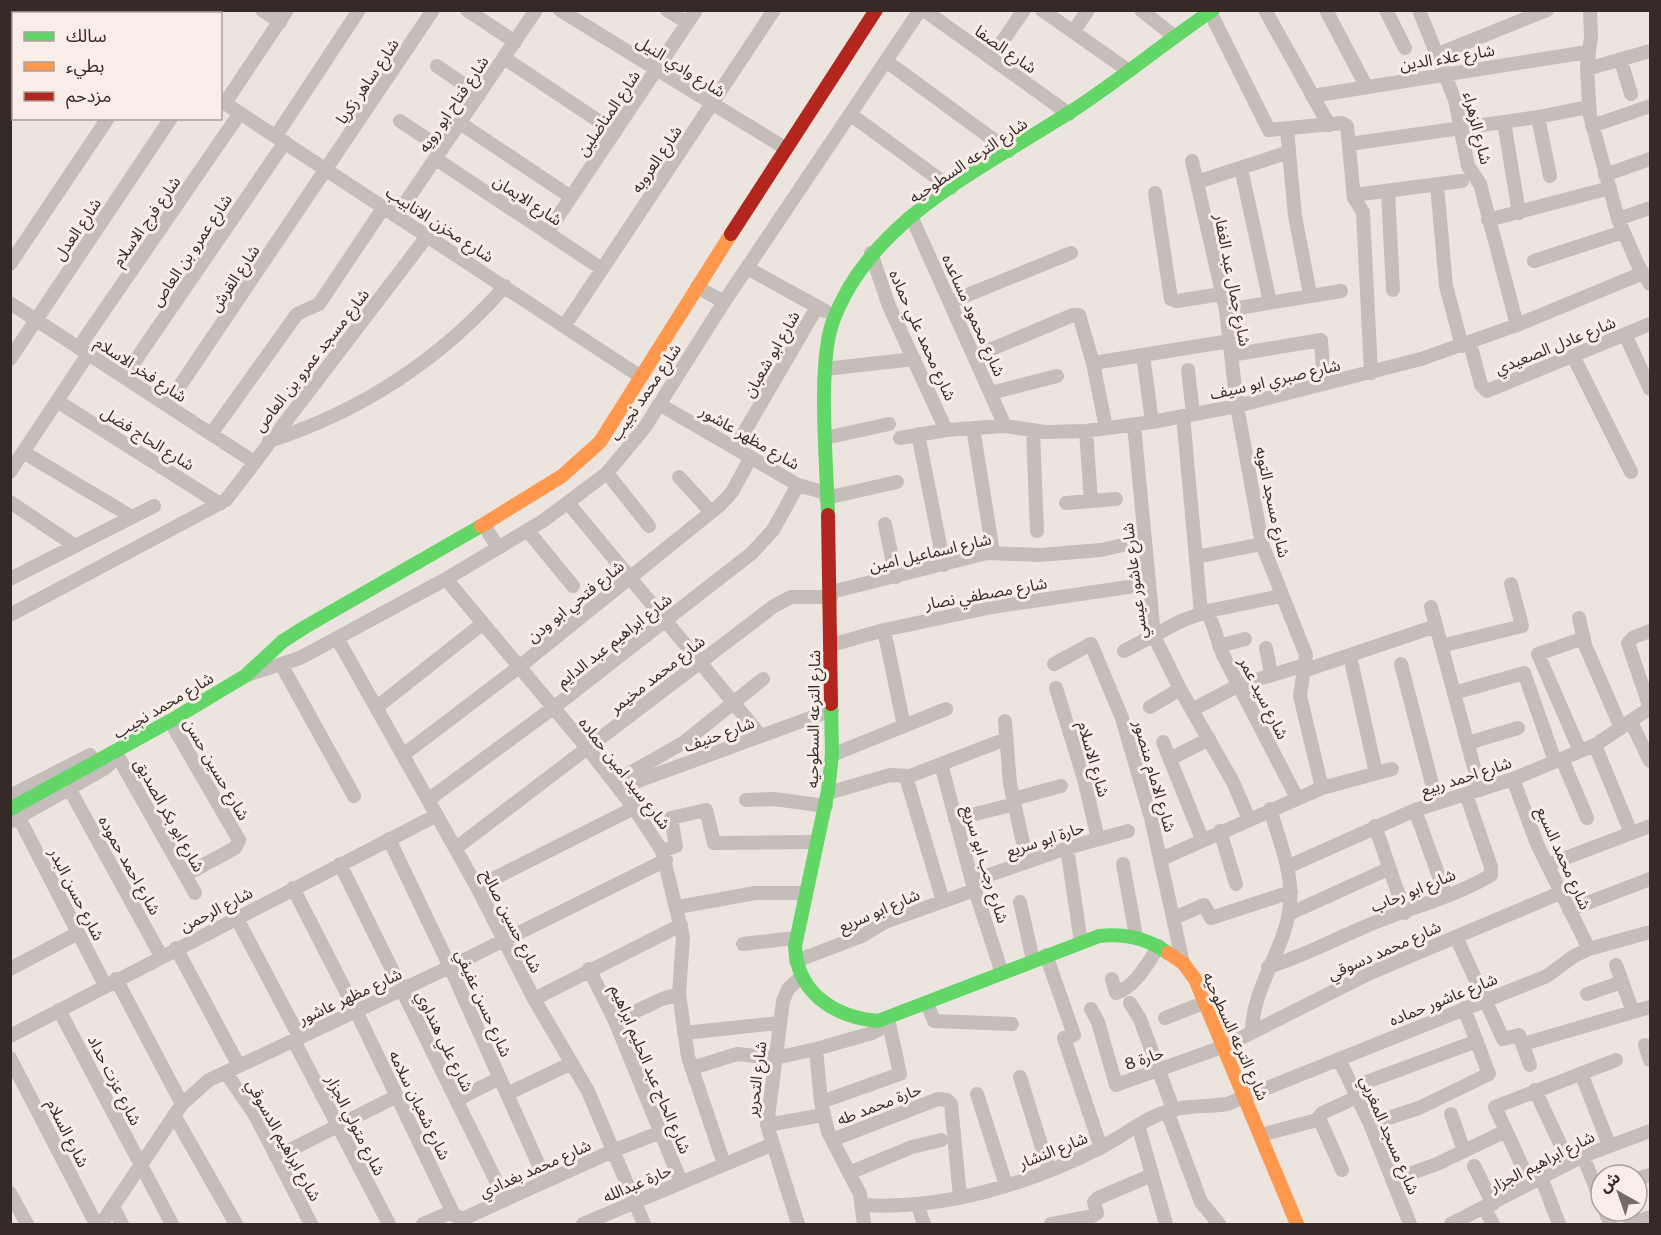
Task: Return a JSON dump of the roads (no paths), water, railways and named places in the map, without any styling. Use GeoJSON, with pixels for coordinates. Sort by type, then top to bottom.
{"type":"FeatureCollection","features":[{"type":"Feature","properties":{"kind":"street"},"geometry":{"type":"LineString","coordinates":[[223,102],[283,16],[262,10]]}},
{"type":"Feature","properties":{"kind":"street","name":"شارع عمرو بن العاص"},"geometry":{"type":"LineString","coordinates":[[124,377],[280,139],[359,10]]}},
{"type":"Feature","properties":{"kind":"street","name":"شارع ساهر زكريا"},"geometry":{"type":"LineString","coordinates":[[327,170],[433,10]]}},
{"type":"Feature","properties":{"kind":"street"},"geometry":{"type":"LineString","coordinates":[[467,10],[515,42]]}},
{"type":"Feature","properties":{"kind":"street","name":"شارع فتاح ابو رويه"},"geometry":{"type":"LineString","coordinates":[[397,215],[536,10]]}},
{"type":"Feature","properties":{"kind":"street","name":"شارع وادي النيل"},"geometry":{"type":"LineString","coordinates":[[560,10],[785,148]]}},
{"type":"Feature","properties":{"kind":"street"},"geometry":{"type":"LineString","coordinates":[[667,10],[687,23]]}},
{"type":"Feature","properties":{"kind":"street","name":"شارع المناضلين"},"geometry":{"type":"LineString","coordinates":[[548,233],[696,10]]}},
{"type":"Feature","properties":{"kind":"street","name":"شارع العروبه"},"geometry":{"type":"LineString","coordinates":[[565,325],[774,10]]}},
{"type":"Feature","properties":{"kind":"street","name":"شارع الصفا"},"geometry":{"type":"LineString","coordinates":[[922,10],[1070,114]]}},
{"type":"Feature","properties":{"kind":"street","name":"شارع محمد نجيب"},"geometry":{"type":"LineString","coordinates":[[245,676],[282,666],[337,639],[446,579],[528,531],[569,504],[607,473],[629,449],[724,302],[922,10]]}},
{"type":"Feature","properties":{"kind":"street"},"geometry":{"type":"LineString","coordinates":[[991,58],[1024,10]]}},
{"type":"Feature","properties":{"kind":"street"},"geometry":{"type":"LineString","coordinates":[[1042,10],[1129,71]]}},
{"type":"Feature","properties":{"kind":"street"},"geometry":{"type":"LineString","coordinates":[[1073,32],[1088,10]]}},
{"type":"Feature","properties":{"kind":"street"},"geometry":{"type":"LineString","coordinates":[[1141,10],[1175,37]]}},
{"type":"Feature","properties":{"kind":"street"},"geometry":{"type":"LineString","coordinates":[[1265,10],[1329,125]]}},
{"type":"Feature","properties":{"kind":"street"},"geometry":{"type":"LineString","coordinates":[[1326,10],[1366,86]]}},
{"type":"Feature","properties":{"kind":"street"},"geometry":{"type":"LineString","coordinates":[[1386,10],[1405,48]]}},
{"type":"Feature","properties":{"kind":"street","name":"شارع الزهراء"},"geometry":{"type":"LineString","coordinates":[[1419,10],[1446,73],[1462,127],[1468,166],[1480,184],[1517,325]]}},
{"type":"Feature","properties":{"kind":"street"},"geometry":{"type":"LineString","coordinates":[[1438,54],[1547,10]]}},
{"type":"Feature","properties":{"kind":"street"},"geometry":{"type":"LineString","coordinates":[[1590,10],[1591,36],[1587,52],[1587,69],[1588,107],[1592,126],[1620,226],[1645,271]]}},
{"type":"Feature","properties":{"kind":"street"},"geometry":{"type":"LineString","coordinates":[[1211,11],[1269,130],[1345,124],[1354,195],[1363,212],[1371,373]]}},
{"type":"Feature","properties":{"kind":"street","name":"شارع الترعه السطوحيه"},"geometry":{"type":"LineString","coordinates":[[1211,11],[1070,114],[951,188],[912,218],[871,253],[843,294],[833,315],[825,351],[832,755],[827,799],[795,938],[796,961],[801,977],[811,993],[832,1010],[858,1021],[888,1022],[1002,972],[1099,936],[1136,936],[1159,945],[1183,963],[1206,1002],[1297,1224]]}},
{"type":"Feature","properties":{"kind":"street","name":"شارع محمد نجيب"},"geometry":{"type":"LineString","coordinates":[[13,816],[98,762],[245,676],[269,652],[304,627],[527,500],[582,460],[600,442],[870,13]]}},
{"type":"Feature","properties":{"kind":"street"},"geometry":{"type":"LineString","coordinates":[[1587,69],[1650,51]]}},
{"type":"Feature","properties":{"kind":"street","name":"شارع علاء الدين"},"geometry":{"type":"LineString","coordinates":[[1312,96],[1587,52]]}},
{"type":"Feature","properties":{"kind":"street"},"geometry":{"type":"LineString","coordinates":[[504,58],[615,132]]}},
{"type":"Feature","properties":{"kind":"street"},"geometry":{"type":"LineString","coordinates":[[886,61],[1009,151]]}},
{"type":"Feature","properties":{"kind":"street"},"geometry":{"type":"LineString","coordinates":[[1621,61],[1631,94]]}},
{"type":"Feature","properties":{"kind":"street"},"geometry":{"type":"LineString","coordinates":[[437,66],[479,95]]}},
{"type":"Feature","properties":{"kind":"street","name":"شارع مخزن الانابيب"},"geometry":{"type":"LineString","coordinates":[[223,102],[641,377]]}},
{"type":"Feature","properties":{"kind":"street"},"geometry":{"type":"LineString","coordinates":[[1592,126],[1650,106]]}},
{"type":"Feature","properties":{"kind":"street"},"geometry":{"type":"LineString","coordinates":[[1349,144],[1538,117],[1588,107]]}},
{"type":"Feature","properties":{"kind":"street","name":"شارع فرج الاسلام"},"geometry":{"type":"LineString","coordinates":[[10,472],[57,401],[83,351],[240,113]]}},
{"type":"Feature","properties":{"kind":"street"},"geometry":{"type":"LineString","coordinates":[[850,114],[951,188]]}},
{"type":"Feature","properties":{"kind":"street"},"geometry":{"type":"LineString","coordinates":[[1538,117],[1550,176]]}},
{"type":"Feature","properties":{"kind":"street"},"geometry":{"type":"LineString","coordinates":[[10,264],[107,120]]}},
{"type":"Feature","properties":{"kind":"street","name":"شارع العدل"},"geometry":{"type":"LineString","coordinates":[[10,359],[170,120]]}},
{"type":"Feature","properties":{"kind":"street","name":"شارع الايمان"},"geometry":{"type":"LineString","coordinates":[[400,121],[439,154],[602,269]]}},
{"type":"Feature","properties":{"kind":"street"},"geometry":{"type":"LineString","coordinates":[[1504,122],[1519,213]]}},
{"type":"Feature","properties":{"kind":"street"},"geometry":{"type":"LineString","coordinates":[[460,123],[571,197]]}},
{"type":"Feature","properties":{"kind":"street"},"geometry":{"type":"LineString","coordinates":[[1287,130],[1294,216],[1310,294]]}},
{"type":"Feature","properties":{"kind":"street"},"geometry":{"type":"LineString","coordinates":[[1197,183],[1289,152]]}},
{"type":"Feature","properties":{"kind":"street"},"geometry":{"type":"LineString","coordinates":[[1488,220],[1519,213],[1607,181],[1650,159]]}},
{"type":"Feature","properties":{"kind":"street","name":"شارع جمال عبد الغفار"},"geometry":{"type":"LineString","coordinates":[[1192,161],[1226,310],[1237,406]]}},
{"type":"Feature","properties":{"kind":"street"},"geometry":{"type":"LineString","coordinates":[[1241,168],[1270,302]]}},
{"type":"Feature","properties":{"kind":"street","name":"شارع القرش"},"geometry":{"type":"LineString","coordinates":[[167,405],[327,170]]}},
{"type":"Feature","properties":{"kind":"street"},"geometry":{"type":"LineString","coordinates":[[1354,195],[1462,181]]}},
{"type":"Feature","properties":{"kind":"street"},"geometry":{"type":"LineString","coordinates":[[1437,184],[1446,286],[1466,344]]}},
{"type":"Feature","properties":{"kind":"street"},"geometry":{"type":"LineString","coordinates":[[1388,191],[1394,290]]}},
{"type":"Feature","properties":{"kind":"street"},"geometry":{"type":"LineString","coordinates":[[1155,193],[1172,299],[1178,301],[1222,294]]}},
{"type":"Feature","properties":{"kind":"street"},"geometry":{"type":"LineString","coordinates":[[212,435],[297,314],[319,304],[384,207]]}},
{"type":"Feature","properties":{"kind":"street"},"geometry":{"type":"LineString","coordinates":[[1533,261],[1620,226],[1650,208]]}},
{"type":"Feature","properties":{"kind":"street","name":"شارع محمود مساعده"},"geometry":{"type":"LineString","coordinates":[[912,218],[1005,426]]}},
{"type":"Feature","properties":{"kind":"street","name":"شارع مسجد عمرو بن العاص"},"geometry":{"type":"LineString","coordinates":[[220,504],[226,500],[428,235]]}},
{"type":"Feature","properties":{"kind":"street","name":"شارع محمد علي حماده"},"geometry":{"type":"LineString","coordinates":[[871,253],[889,306],[946,430]]}},
{"type":"Feature","properties":{"kind":"street"},"geometry":{"type":"LineString","coordinates":[[950,302],[1071,253]]}},
{"type":"Feature","properties":{"kind":"street"},"geometry":{"type":"LineString","coordinates":[[747,268],[833,315]]}},
{"type":"Feature","properties":{"kind":"street","name":"شارع صبري ابو سيف"},"geometry":{"type":"LineString","coordinates":[[900,438],[946,430],[1005,426],[1033,431],[1086,431],[1134,425],[1237,406],[1371,373],[1466,344],[1645,271]]}},
{"type":"Feature","properties":{"kind":"street"},"geometry":{"type":"LineString","coordinates":[[269,441],[340,414],[389,386],[452,340],[505,286]]}},
{"type":"Feature","properties":{"kind":"street"},"geometry":{"type":"LineString","coordinates":[[697,287],[724,302]]}},
{"type":"Feature","properties":{"kind":"street"},"geometry":{"type":"LineString","coordinates":[[1226,310],[1310,294],[1341,291]]}},
{"type":"Feature","properties":{"kind":"street","name":"شارع فخر الاسلام"},"geometry":{"type":"LineString","coordinates":[[10,303],[254,462]]}},
{"type":"Feature","properties":{"kind":"street","name":"شارع ابو شعبان"},"geometry":{"type":"LineString","coordinates":[[735,448],[817,307]]}},
{"type":"Feature","properties":{"kind":"street"},"geometry":{"type":"LineString","coordinates":[[975,356],[1073,315],[1081,318],[1106,428]]}},
{"type":"Feature","properties":{"kind":"street","name":"شارع عادل الصعيدي"},"geometry":{"type":"LineString","coordinates":[[1466,344],[1481,386],[1487,391],[1650,324]]}},
{"type":"Feature","properties":{"kind":"street"},"geometry":{"type":"LineString","coordinates":[[1625,334],[1650,389]]}},
{"type":"Feature","properties":{"kind":"street"},"geometry":{"type":"LineString","coordinates":[[1093,363],[1143,355],[1321,340],[1324,384]]}},
{"type":"Feature","properties":{"kind":"street"},"geometry":{"type":"LineString","coordinates":[[1143,355],[1152,422]]}},
{"type":"Feature","properties":{"kind":"street"},"geometry":{"type":"LineString","coordinates":[[1573,356],[1631,472]]}},
{"type":"Feature","properties":{"kind":"street"},"geometry":{"type":"LineString","coordinates":[[825,369],[914,359]]}},
{"type":"Feature","properties":{"kind":"street","name":"شارع سيد عمر"},"geometry":{"type":"LineString","coordinates":[[1188,370],[1188,415],[1196,557],[1204,612],[1297,798]]}},
{"type":"Feature","properties":{"kind":"street"},"geometry":{"type":"LineString","coordinates":[[991,393],[1057,376]]}},
{"type":"Feature","properties":{"kind":"street","name":"شارع الحاج فضل"},"geometry":{"type":"LineString","coordinates":[[57,401],[220,504]]}},
{"type":"Feature","properties":{"kind":"street","name":"شارع مظهر عاشور"},"geometry":{"type":"LineString","coordinates":[[659,404],[798,485],[826,496]]}},
{"type":"Feature","properties":{"kind":"street","name":"شارع مسجد التوبه"},"geometry":{"type":"LineString","coordinates":[[1237,406],[1262,544],[1281,596],[1303,641],[1304,668],[1300,696],[1322,788]]}},
{"type":"Feature","properties":{"kind":"street"},"geometry":{"type":"LineString","coordinates":[[825,438],[889,424]]}},
{"type":"Feature","properties":{"kind":"street","name":"شارع عاشور عيسي"},"geometry":{"type":"LineString","coordinates":[[1134,425],[1154,636],[1180,689],[1233,782],[1249,819]]}},
{"type":"Feature","properties":{"kind":"street"},"geometry":{"type":"LineString","coordinates":[[973,428],[993,552]]}},
{"type":"Feature","properties":{"kind":"street"},"geometry":{"type":"LineString","coordinates":[[1033,431],[1037,531]]}},
{"type":"Feature","properties":{"kind":"street"},"geometry":{"type":"LineString","coordinates":[[1086,431],[1090,501]]}},
{"type":"Feature","properties":{"kind":"street"},"geometry":{"type":"LineString","coordinates":[[918,434],[944,565]]}},
{"type":"Feature","properties":{"kind":"street"},"geometry":{"type":"LineString","coordinates":[[23,452],[132,517]]}},
{"type":"Feature","properties":{"kind":"street","name":"شارع فتحي ابو ودن"},"geometry":{"type":"LineString","coordinates":[[403,754],[519,667],[711,512],[732,492],[751,458]]}},
{"type":"Feature","properties":{"kind":"street"},"geometry":{"type":"LineString","coordinates":[[607,473],[649,526]]}},
{"type":"Feature","properties":{"kind":"street"},"geometry":{"type":"LineString","coordinates":[[679,477],[711,512]]}},
{"type":"Feature","properties":{"kind":"street"},"geometry":{"type":"LineString","coordinates":[[826,496],[897,482]]}},
{"type":"Feature","properties":{"kind":"street","name":"شارع ابراهيم عبد الدايم"},"geometry":{"type":"LineString","coordinates":[[428,800],[553,708],[762,544],[798,485]]}},
{"type":"Feature","properties":{"kind":"street"},"geometry":{"type":"LineString","coordinates":[[1066,503],[1116,499]]}},
{"type":"Feature","properties":{"kind":"street"},"geometry":{"type":"LineString","coordinates":[[10,501],[74,545]]}},
{"type":"Feature","properties":{"kind":"street"},"geometry":{"type":"LineString","coordinates":[[10,615],[220,504]]}},
{"type":"Feature","properties":{"kind":"street"},"geometry":{"type":"LineString","coordinates":[[569,504],[761,736]]}},
{"type":"Feature","properties":{"kind":"street"},"geometry":{"type":"LineString","coordinates":[[12,577],[154,506]]}},
{"type":"Feature","properties":{"kind":"street"},"geometry":{"type":"LineString","coordinates":[[885,524],[896,576]]}},
{"type":"Feature","properties":{"kind":"street"},"geometry":{"type":"LineString","coordinates":[[484,525],[498,548]]}},
{"type":"Feature","properties":{"kind":"street"},"geometry":{"type":"LineString","coordinates":[[528,531],[573,586]]}},
{"type":"Feature","properties":{"kind":"street","name":"شارع اسماعيل امين"},"geometry":{"type":"LineString","coordinates":[[831,595],[993,552],[1040,555],[1101,550],[1145,540]]}},
{"type":"Feature","properties":{"kind":"street"},"geometry":{"type":"LineString","coordinates":[[1196,557],[1262,544]]}},
{"type":"Feature","properties":{"kind":"street","name":"شارع سيد امين حماده"},"geometry":{"type":"LineString","coordinates":[[446,579],[588,749],[634,808],[664,855],[681,925],[679,994],[684,1033],[692,1068],[724,1164]]}},
{"type":"Feature","properties":{"kind":"street","name":"شارع مصطفي نصار"},"geometry":{"type":"LineString","coordinates":[[831,645],[884,630],[992,607],[1149,584]]}},
{"type":"Feature","properties":{"kind":"street"},"geometry":{"type":"LineString","coordinates":[[1442,646],[1522,626],[1511,584]]}},
{"type":"Feature","properties":{"kind":"street","name":"شارع محمد مخيمر"},"geometry":{"type":"LineString","coordinates":[[456,848],[588,749],[700,660],[783,600],[790,597],[831,595]]}},
{"type":"Feature","properties":{"kind":"street"},"geometry":{"type":"LineString","coordinates":[[1124,651],[1204,612],[1281,596]]}},
{"type":"Feature","properties":{"kind":"street"},"geometry":{"type":"LineString","coordinates":[[1431,607],[1480,790]]}},
{"type":"Feature","properties":{"kind":"street"},"geometry":{"type":"LineString","coordinates":[[1579,618],[1584,638],[1626,725],[1650,761]]}},
{"type":"Feature","properties":{"kind":"street"},"geometry":{"type":"LineString","coordinates":[[377,707],[482,624]]}},
{"type":"Feature","properties":{"kind":"street"},"geometry":{"type":"LineString","coordinates":[[1192,710],[1239,685],[1271,673],[1304,668],[1350,656],[1436,626]]}},
{"type":"Feature","properties":{"kind":"street"},"geometry":{"type":"LineString","coordinates":[[884,630],[904,726]]}},
{"type":"Feature","properties":{"kind":"street"},"geometry":{"type":"LineString","coordinates":[[1650,631],[1634,637],[1628,643],[1650,708]]}},
{"type":"Feature","properties":{"kind":"street"},"geometry":{"type":"LineString","coordinates":[[1580,752],[1538,654],[1584,638]]}},
{"type":"Feature","properties":{"kind":"street","name":"شارع حسين صالح"},"geometry":{"type":"LineString","coordinates":[[337,639],[456,848],[534,999],[594,1103],[644,1224]]}},
{"type":"Feature","properties":{"kind":"street"},"geometry":{"type":"LineString","coordinates":[[1219,646],[1245,639]]}},
{"type":"Feature","properties":{"kind":"street","name":"شارع الامام منصور"},"geometry":{"type":"LineString","coordinates":[[1054,664],[1090,644],[1122,718],[1161,859],[1183,963]]}},
{"type":"Feature","properties":{"kind":"street"},"geometry":{"type":"LineString","coordinates":[[1266,648],[1271,673]]}},
{"type":"Feature","properties":{"kind":"street"},"geometry":{"type":"LineString","coordinates":[[1350,656],[1376,773]]}},
{"type":"Feature","properties":{"kind":"street"},"geometry":{"type":"LineString","coordinates":[[1401,664],[1437,803]]}},
{"type":"Feature","properties":{"kind":"street"},"geometry":{"type":"LineString","coordinates":[[282,666],[354,796]]}},
{"type":"Feature","properties":{"kind":"street"},"geometry":{"type":"LineString","coordinates":[[1454,693],[1524,673],[1558,760],[1587,818]]}},
{"type":"Feature","properties":{"kind":"street"},"geometry":{"type":"LineString","coordinates":[[616,785],[667,753],[764,679]]}},
{"type":"Feature","properties":{"kind":"street","name":"شارع الاسلام"},"geometry":{"type":"LineString","coordinates":[[1056,688],[1084,779],[1098,839]]}},
{"type":"Feature","properties":{"kind":"street"},"geometry":{"type":"LineString","coordinates":[[1150,707],[1180,689]]}},
{"type":"Feature","properties":{"kind":"street","name":"شارع احمد ربيع"},"geometry":{"type":"LineString","coordinates":[[1287,867],[1415,810],[1513,779],[1580,752],[1595,745],[1650,708]]}},
{"type":"Feature","properties":{"kind":"street","name":"شارع حنيف"},"geometry":{"type":"LineString","coordinates":[[616,785],[831,710]]}},
{"type":"Feature","properties":{"kind":"street"},"geometry":{"type":"LineString","coordinates":[[832,755],[946,710]]}},
{"type":"Feature","properties":{"kind":"street","name":"شارع حسين حسن"},"geometry":{"type":"LineString","coordinates":[[170,721],[239,840],[236,848],[185,875]]}},
{"type":"Feature","properties":{"kind":"street"},"geometry":{"type":"LineString","coordinates":[[1005,721],[1014,802],[1027,861]]}},
{"type":"Feature","properties":{"kind":"street"},"geometry":{"type":"LineString","coordinates":[[1468,743],[1518,728]]}},
{"type":"Feature","properties":{"kind":"street"},"geometry":{"type":"LineString","coordinates":[[746,800],[827,799],[890,775],[906,777],[1006,739]]}},
{"type":"Feature","properties":{"kind":"street"},"geometry":{"type":"LineString","coordinates":[[1170,759],[1209,739]]}},
{"type":"Feature","properties":{"kind":"street"},"geometry":{"type":"LineString","coordinates":[[1163,742],[1202,839]]}},
{"type":"Feature","properties":{"kind":"street"},"geometry":{"type":"LineString","coordinates":[[1595,745],[1631,833]]}},
{"type":"Feature","properties":{"kind":"street"},"geometry":{"type":"LineString","coordinates":[[10,796],[99,750],[108,748],[116,753],[109,766],[70,790],[13,816]]}},
{"type":"Feature","properties":{"kind":"street","name":"شارع ابو بكر الصديق"},"geometry":{"type":"LineString","coordinates":[[116,753],[195,893]]}},
{"type":"Feature","properties":{"kind":"street","name":"شارع رجب ابو سريع"},"geometry":{"type":"LineString","coordinates":[[941,764],[974,885],[1002,972]]}},
{"type":"Feature","properties":{"kind":"street"},"geometry":{"type":"LineString","coordinates":[[1161,859],[1220,831],[1322,788],[1392,769]]}},
{"type":"Feature","properties":{"kind":"street"},"geometry":{"type":"LineString","coordinates":[[906,777],[943,901]]}},
{"type":"Feature","properties":{"kind":"street","name":"شارع محمد السبع"},"geometry":{"type":"LineString","coordinates":[[1513,779],[1547,865],[1589,949]]}},
{"type":"Feature","properties":{"kind":"street"},"geometry":{"type":"LineString","coordinates":[[955,819],[1061,786]]}},
{"type":"Feature","properties":{"kind":"street","name":"شارع احمد حموده"},"geometry":{"type":"LineString","coordinates":[[70,790],[161,956]]}},
{"type":"Feature","properties":{"kind":"street","name":"شارع ابو رحاب"},"geometry":{"type":"LineString","coordinates":[[1268,967],[1291,960],[1364,927],[1405,913],[1491,875],[1491,867],[1466,794]]}},
{"type":"Feature","properties":{"kind":"street"},"geometry":{"type":"LineString","coordinates":[[477,888],[634,808]]}},
{"type":"Feature","properties":{"kind":"street"},"geometry":{"type":"LineString","coordinates":[[1252,1032],[1257,998],[1288,915],[1291,892],[1287,867],[1270,809]]}},
{"type":"Feature","properties":{"kind":"street"},"geometry":{"type":"LineString","coordinates":[[664,855],[676,846],[671,819],[706,810],[714,843],[817,842]]}},
{"type":"Feature","properties":{"kind":"street"},"geometry":{"type":"LineString","coordinates":[[1415,810],[1446,896]]}},
{"type":"Feature","properties":{"kind":"street","name":"شارع الرحمن"},"geometry":{"type":"LineString","coordinates":[[10,1036],[437,814]]}},
{"type":"Feature","properties":{"kind":"street","name":"شارع حسن البدر"},"geometry":{"type":"LineString","coordinates":[[13,816],[78,933],[111,982],[237,1224]]}},
{"type":"Feature","properties":{"kind":"street"},"geometry":{"type":"LineString","coordinates":[[1375,826],[1405,913]]}},
{"type":"Feature","properties":{"kind":"street"},"geometry":{"type":"LineString","coordinates":[[1547,865],[1650,826]]}},
{"type":"Feature","properties":{"kind":"street","name":"حارة ابو سريع"},"geometry":{"type":"LineString","coordinates":[[974,885],[1027,861],[1128,831]]}},
{"type":"Feature","properties":{"kind":"street"},"geometry":{"type":"LineString","coordinates":[[1220,831],[1236,884]]}},
{"type":"Feature","properties":{"kind":"street","name":"شارع حسن عفيفي"},"geometry":{"type":"LineString","coordinates":[[389,839],[450,967],[546,1181]]}},
{"type":"Feature","properties":{"kind":"street"},"geometry":{"type":"LineString","coordinates":[[1067,848],[1082,942]]}},
{"type":"Feature","properties":{"kind":"street","name":"شارع مظهر عاشور"},"geometry":{"type":"LineString","coordinates":[[101,1224],[178,1110],[202,1085],[504,941],[664,855]]}},
{"type":"Feature","properties":{"kind":"street","name":"شارع علي هنداوي"},"geometry":{"type":"LineString","coordinates":[[340,864],[505,1199]]}},
{"type":"Feature","properties":{"kind":"street"},"geometry":{"type":"LineString","coordinates":[[1123,864],[1136,936]]}},
{"type":"Feature","properties":{"kind":"street"},"geometry":{"type":"LineString","coordinates":[[1288,915],[1388,868]]}},
{"type":"Feature","properties":{"kind":"street"},"geometry":{"type":"LineString","coordinates":[[1569,910],[1650,879]]}},
{"type":"Feature","properties":{"kind":"street","name":"شارع ابو سريع"},"geometry":{"type":"LineString","coordinates":[[796,961],[862,936],[885,922],[943,901],[974,885]]}},
{"type":"Feature","properties":{"kind":"street","name":"شارع شعبان سلامه"},"geometry":{"type":"LineString","coordinates":[[293,888],[356,1011],[453,1213]]}},
{"type":"Feature","properties":{"kind":"street"},"geometry":{"type":"LineString","coordinates":[[1174,918],[1204,905],[1211,918],[1291,892]]}},
{"type":"Feature","properties":{"kind":"street"},"geometry":{"type":"LineString","coordinates":[[678,907],[755,893],[805,893]]}},
{"type":"Feature","properties":{"kind":"street","name":"شارع محمد دسوقي"},"geometry":{"type":"LineString","coordinates":[[1225,1046],[1370,973],[1560,893]]}},
{"type":"Feature","properties":{"kind":"street"},"geometry":{"type":"LineString","coordinates":[[1020,902],[1040,958],[1074,1035],[1064,1038],[1101,1148]]}},
{"type":"Feature","properties":{"kind":"street","name":"شارع متولي الجزار"},"geometry":{"type":"LineString","coordinates":[[236,917],[337,1124],[389,1224]]}},
{"type":"Feature","properties":{"kind":"street"},"geometry":{"type":"LineString","coordinates":[[534,999],[681,925]]}},
{"type":"Feature","properties":{"kind":"street","name":"شارع عاشور حماده"},"geometry":{"type":"LineString","coordinates":[[1246,1097],[1547,976],[1574,956],[1589,949],[1650,932]]}},
{"type":"Feature","properties":{"kind":"street"},"geometry":{"type":"LineString","coordinates":[[10,969],[78,933]]}},
{"type":"Feature","properties":{"kind":"street"},"geometry":{"type":"LineString","coordinates":[[1456,937],[1503,1039],[1518,1034],[1530,1065]]}},
{"type":"Feature","properties":{"kind":"street"},"geometry":{"type":"LineString","coordinates":[[743,944],[795,938]]}},
{"type":"Feature","properties":{"kind":"street"},"geometry":{"type":"LineString","coordinates":[[1112,979],[1116,993],[1120,992],[1139,976],[1159,945]]}},
{"type":"Feature","properties":{"kind":"street","name":"شارع ابراهيم الدسوقي"},"geometry":{"type":"LineString","coordinates":[[176,948],[232,1070],[311,1224]]}},
{"type":"Feature","properties":{"kind":"street"},"geometry":{"type":"LineString","coordinates":[[1616,964],[1633,1012]]}},
{"type":"Feature","properties":{"kind":"street","name":"شارع الحاج عبد الحليم ابراهيم"},"geometry":{"type":"LineString","coordinates":[[590,969],[615,1021],[681,1182]]}},
{"type":"Feature","properties":{"kind":"street","name":"شارع التحرير"},"geometry":{"type":"LineString","coordinates":[[798,1224],[771,1144],[767,1125],[779,1023],[785,993],[801,977]]}},
{"type":"Feature","properties":{"kind":"street"},"geometry":{"type":"LineString","coordinates":[[1587,994],[1622,982]]}},
{"type":"Feature","properties":{"kind":"street"},"geometry":{"type":"LineString","coordinates":[[615,1021],[662,999],[679,994]]}},
{"type":"Feature","properties":{"kind":"street"},"geometry":{"type":"LineString","coordinates":[[1165,1018],[1206,1002]]}},
{"type":"Feature","properties":{"kind":"street"},"geometry":{"type":"LineString","coordinates":[[927,1003],[934,1021],[1012,1024]]}},
{"type":"Feature","properties":{"kind":"street"},"geometry":{"type":"LineString","coordinates":[[1130,1003],[1140,1019],[1159,1071],[1202,1202],[1219,1224]]}},
{"type":"Feature","properties":{"kind":"street"},"geometry":{"type":"LineString","coordinates":[[1522,1044],[1650,1007]]}},
{"type":"Feature","properties":{"kind":"street"},"geometry":{"type":"LineString","coordinates":[[1370,1124],[1419,1108],[1489,1074],[1464,1008]]}},
{"type":"Feature","properties":{"kind":"street","name":"حارة 8"},"geometry":{"type":"LineString","coordinates":[[1091,1009],[1101,1029],[1115,1084],[1159,1071],[1225,1046]]}},
{"type":"Feature","properties":{"kind":"street","name":"شارع عزت حداد"},"geometry":{"type":"LineString","coordinates":[[59,1010],[172,1224]]}},
{"type":"Feature","properties":{"kind":"street"},"geometry":{"type":"LineString","coordinates":[[692,1068],[737,1054],[775,1058],[816,1049],[872,1033],[888,1022],[900,1074],[822,1108],[767,1125]]}},
{"type":"Feature","properties":{"kind":"street"},"geometry":{"type":"LineString","coordinates":[[684,1033],[779,1023]]}},
{"type":"Feature","properties":{"kind":"street"},"geometry":{"type":"LineString","coordinates":[[1261,1135],[1319,1118],[1322,1113],[1355,1092],[1477,1041]]}},
{"type":"Feature","properties":{"kind":"street"},"geometry":{"type":"LineString","coordinates":[[1645,1045],[1650,1060]]}},
{"type":"Feature","properties":{"kind":"street"},"geometry":{"type":"LineString","coordinates":[[816,1049],[822,1108],[832,1140],[855,1183],[863,1205],[864,1224]]}},
{"type":"Feature","properties":{"kind":"street","name":"شارع السلام"},"geometry":{"type":"LineString","coordinates":[[10,1058],[96,1224]]}},
{"type":"Feature","properties":{"kind":"street","name":"شارع مسجد المغربي"},"geometry":{"type":"LineString","coordinates":[[1339,1059],[1370,1124],[1410,1224]]}},
{"type":"Feature","properties":{"kind":"street"},"geometry":{"type":"LineString","coordinates":[[1559,1224],[1494,1108],[1616,1060]]}},
{"type":"Feature","properties":{"kind":"street"},"geometry":{"type":"LineString","coordinates":[[507,1094],[572,1063]]}},
{"type":"Feature","properties":{"kind":"street"},"geometry":{"type":"LineString","coordinates":[[1581,1073],[1610,1145]]}},
{"type":"Feature","properties":{"kind":"street"},"geometry":{"type":"LineString","coordinates":[[1020,1077],[1049,1170]]}},
{"type":"Feature","properties":{"kind":"street"},"geometry":{"type":"LineString","coordinates":[[456,1100],[500,1078]]}},
{"type":"Feature","properties":{"kind":"street"},"geometry":{"type":"LineString","coordinates":[[1535,1090],[1569,1163]]}},
{"type":"Feature","properties":{"kind":"street"},"geometry":{"type":"LineString","coordinates":[[977,1094],[1006,1185]]}},
{"type":"Feature","properties":{"kind":"street"},"geometry":{"type":"LineString","coordinates":[[276,1157],[337,1124],[397,1096]]}},
{"type":"Feature","properties":{"kind":"street","name":"شارع النشار"},"geometry":{"type":"LineString","coordinates":[[863,1205],[917,1204],[960,1197],[1006,1185],[1101,1148],[1138,1125],[1170,1110],[1198,1105],[1219,1105],[1246,1097]]}},
{"type":"Feature","properties":{"kind":"street","name":"حارة محمد طه"},"geometry":{"type":"LineString","coordinates":[[832,1140],[938,1099],[947,1100],[951,1104],[960,1197]]}},
{"type":"Feature","properties":{"kind":"street"},"geometry":{"type":"LineString","coordinates":[[1451,1114],[1464,1151]]}},
{"type":"Feature","properties":{"kind":"street"},"geometry":{"type":"LineString","coordinates":[[1319,1118],[1342,1170]]}},
{"type":"Feature","properties":{"kind":"street"},"geometry":{"type":"LineString","coordinates":[[1138,1125],[1166,1224]]}},
{"type":"Feature","properties":{"kind":"street"},"geometry":{"type":"LineString","coordinates":[[1392,1180],[1506,1131]]}},
{"type":"Feature","properties":{"kind":"street","name":"شارع ابراهيم الجزار"},"geometry":{"type":"LineString","coordinates":[[1451,1224],[1583,1156],[1650,1131]]}},
{"type":"Feature","properties":{"kind":"street","name":"شارع محمد بغدادي"},"geometry":{"type":"LineString","coordinates":[[423,1224],[453,1213],[463,1219],[615,1150],[661,1132]]}},
{"type":"Feature","properties":{"kind":"street"},"geometry":{"type":"LineString","coordinates":[[849,1173],[912,1147],[941,1140]]}},
{"type":"Feature","properties":{"kind":"street","name":"حارة عبدالله"},"geometry":{"type":"LineString","coordinates":[[583,1224],[771,1144]]}},
{"type":"Feature","properties":{"kind":"street"},"geometry":{"type":"LineString","coordinates":[[1583,1156],[1589,1170]]}},
{"type":"Feature","properties":{"kind":"street"},"geometry":{"type":"LineString","coordinates":[[1474,1166],[1489,1206],[1493,1224]]}},
{"type":"Feature","properties":{"kind":"street"},"geometry":{"type":"LineString","coordinates":[[1051,1224],[1092,1216],[1096,1213],[1094,1202],[1098,1198],[1152,1175]]}},
{"type":"Feature","properties":{"kind":"street"},"geometry":{"type":"LineString","coordinates":[[10,1193],[27,1224]]}},
{"type":"Feature","properties":{"kind":"street"},"geometry":{"type":"LineString","coordinates":[[917,1204],[924,1224]]}},
{"type":"Feature","properties":{"kind":"street"},"geometry":{"type":"LineString","coordinates":[[113,1207],[122,1224]]}},
{"type":"Feature","properties":{"kind":"street"},"geometry":{"type":"LineString","coordinates":[[1630,1224],[1650,1217]]}}]}
